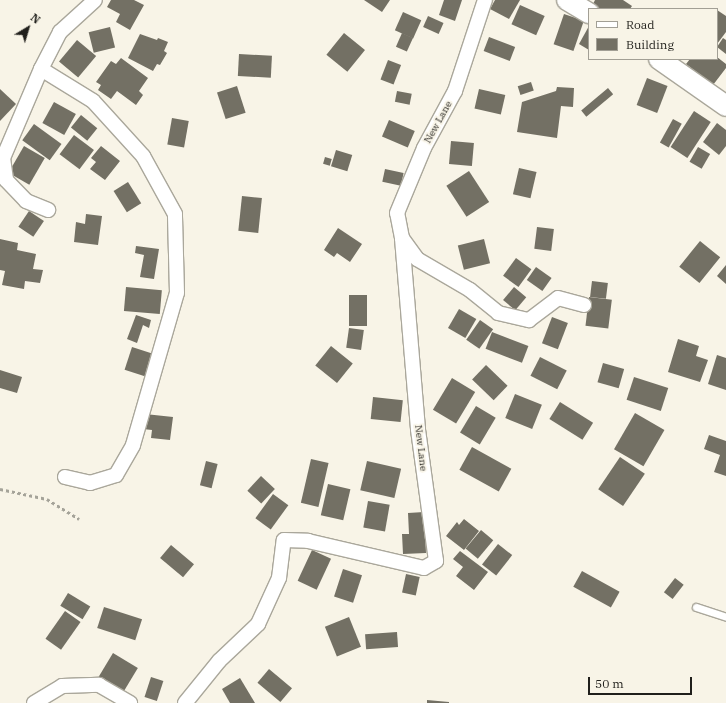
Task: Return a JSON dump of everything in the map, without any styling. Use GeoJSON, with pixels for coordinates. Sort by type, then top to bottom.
{"type":"FeatureCollection","features":[{"type":"Feature","properties":{"kind":"main road"},"geometry":{"type":"LineString","coordinates":[[567,0],[588,11]]}},
{"type":"Feature","properties":{"kind":"main road"},"geometry":{"type":"LineString","coordinates":[[660,60],[726,106]]}},
{"type":"Feature","properties":{"kind":"street"},"geometry":{"type":"LineString","coordinates":[[48,210],[26,201],[6,180],[3,158],[41,69],[60,32],[95,0]]}},
{"type":"Feature","properties":{"kind":"street","name":"New Lane"},"geometry":{"type":"LineString","coordinates":[[185,703],[219,661],[258,624],[279,578],[284,540],[308,541],[424,568],[436,561],[418,429],[402,238],[397,213],[424,148],[455,90],[485,0]]}},
{"type":"Feature","properties":{"kind":"street"},"geometry":{"type":"LineString","coordinates":[[41,69],[93,101],[143,156],[175,214],[177,293],[133,445],[116,475],[90,482],[65,477]]}},
{"type":"Feature","properties":{"kind":"street"},"geometry":{"type":"LineString","coordinates":[[402,238],[417,259],[470,290],[498,313],[529,320],[558,298],[584,305]]}},
{"type":"Feature","properties":{"kind":"street"},"geometry":{"type":"LineString","coordinates":[[34,703],[62,686],[99,686],[130,703]]}},
{"type":"Feature","properties":{"kind":"lane"},"geometry":{"type":"LineString","coordinates":[[696,607],[726,617]]}},
{"type":"Feature","properties":{"kind":"path"},"geometry":{"type":"LineString","coordinates":[[0,490],[47,499],[79,519]]}},
{"type":"Feature","properties":{"kind":"building"},"geometry":{"type":"Polygon","coordinates":[[[111,0],[134,0],[144,5],[130,30],[116,22],[120,14],[107,7],[111,0]]]}},
{"type":"Feature","properties":{"kind":"building"},"geometry":{"type":"Polygon","coordinates":[[[364,0],[390,0],[382,12],[364,0]]]}},
{"type":"Feature","properties":{"kind":"building"},"geometry":{"type":"Polygon","coordinates":[[[444,0],[462,0],[455,21],[439,15],[444,0]]]}},
{"type":"Feature","properties":{"kind":"building"},"geometry":{"type":"Polygon","coordinates":[[[495,0],[520,0],[509,19],[490,9],[495,0]]]}},
{"type":"Feature","properties":{"kind":"building"},"geometry":{"type":"Polygon","coordinates":[[[595,0],[623,0],[632,6],[631,8],[595,8],[592,6],[595,0]]]}},
{"type":"Feature","properties":{"kind":"building"},"geometry":{"type":"Polygon","coordinates":[[[520,5],[545,16],[536,35],[511,24],[520,5]]]}},
{"type":"Feature","properties":{"kind":"building"},"geometry":{"type":"Polygon","coordinates":[[[718,11],[726,16],[726,32],[718,43],[718,11]]]}},
{"type":"Feature","properties":{"kind":"building"},"geometry":{"type":"Polygon","coordinates":[[[403,12],[421,20],[413,38],[395,30],[403,12]]]}},
{"type":"Feature","properties":{"kind":"building"},"geometry":{"type":"Polygon","coordinates":[[[564,14],[584,21],[573,51],[554,44],[564,14]]]}},
{"type":"Feature","properties":{"kind":"building"},"geometry":{"type":"Polygon","coordinates":[[[428,16],[444,23],[439,34],[423,27],[428,16]]]}},
{"type":"Feature","properties":{"kind":"building"},"geometry":{"type":"Polygon","coordinates":[[[110,27],[115,47],[94,53],[89,32],[110,27]]]}},
{"type":"Feature","properties":{"kind":"building"},"geometry":{"type":"Polygon","coordinates":[[[588,28],[588,49],[579,44],[588,28]]]}},
{"type":"Feature","properties":{"kind":"building"},"geometry":{"type":"Polygon","coordinates":[[[344,33],[365,50],[347,72],[326,55],[344,33]]]}},
{"type":"Feature","properties":{"kind":"building"},"geometry":{"type":"Polygon","coordinates":[[[402,33],[413,38],[407,52],[396,47],[402,33]]]}},
{"type":"Feature","properties":{"kind":"building"},"geometry":{"type":"Polygon","coordinates":[[[140,34],[168,42],[164,51],[167,53],[160,65],[157,64],[153,71],[128,58],[140,34]]]}},
{"type":"Feature","properties":{"kind":"building"},"geometry":{"type":"Polygon","coordinates":[[[489,37],[515,47],[510,61],[484,51],[489,37]]]}},
{"type":"Feature","properties":{"kind":"building"},"geometry":{"type":"Polygon","coordinates":[[[723,38],[726,40],[726,54],[718,48],[723,38]]]}},
{"type":"Feature","properties":{"kind":"building"},"geometry":{"type":"Polygon","coordinates":[[[77,40],[96,56],[78,78],[59,61],[77,40]]]}},
{"type":"Feature","properties":{"kind":"building"},"geometry":{"type":"Polygon","coordinates":[[[239,54],[272,56],[271,78],[238,76],[239,54]]]}},
{"type":"Feature","properties":{"kind":"building"},"geometry":{"type":"Polygon","coordinates":[[[121,58],[148,78],[139,91],[143,95],[136,105],[117,91],[111,99],[98,90],[101,85],[96,82],[111,61],[116,64],[121,58]]]}},
{"type":"Feature","properties":{"kind":"building"},"geometry":{"type":"Polygon","coordinates":[[[718,58],[726,64],[726,68],[713,85],[686,64],[689,60],[718,60],[718,58]]]}},
{"type":"Feature","properties":{"kind":"building"},"geometry":{"type":"Polygon","coordinates":[[[388,60],[401,65],[394,85],[380,80],[388,60]]]}},
{"type":"Feature","properties":{"kind":"building"},"geometry":{"type":"Polygon","coordinates":[[[647,78],[668,86],[657,113],[637,105],[647,78]]]}},
{"type":"Feature","properties":{"kind":"building"},"geometry":{"type":"Polygon","coordinates":[[[531,82],[534,91],[520,95],[518,86],[531,82]]]}},
{"type":"Feature","properties":{"kind":"building"},"geometry":{"type":"Polygon","coordinates":[[[237,86],[246,113],[226,119],[217,92],[237,86]]]}},
{"type":"Feature","properties":{"kind":"building"},"geometry":{"type":"Polygon","coordinates":[[[557,87],[574,88],[573,107],[561,106],[557,138],[517,132],[522,102],[556,91],[557,87]]]}},
{"type":"Feature","properties":{"kind":"building"},"geometry":{"type":"Polygon","coordinates":[[[608,88],[613,94],[586,117],[581,110],[608,88]]]}},
{"type":"Feature","properties":{"kind":"building"},"geometry":{"type":"Polygon","coordinates":[[[0,89],[16,104],[0,121],[0,89]]]}},
{"type":"Feature","properties":{"kind":"building"},"geometry":{"type":"Polygon","coordinates":[[[479,89],[505,95],[501,115],[475,108],[479,89]]]}},
{"type":"Feature","properties":{"kind":"building"},"geometry":{"type":"Polygon","coordinates":[[[397,91],[412,94],[410,105],[395,102],[397,91]]]}},
{"type":"Feature","properties":{"kind":"building"},"geometry":{"type":"Polygon","coordinates":[[[54,102],[76,114],[64,135],[42,123],[54,102]]]}},
{"type":"Feature","properties":{"kind":"building"},"geometry":{"type":"Polygon","coordinates":[[[694,111],[711,122],[687,158],[671,147],[694,111]]]}},
{"type":"Feature","properties":{"kind":"building"},"geometry":{"type":"Polygon","coordinates":[[[81,115],[97,128],[87,141],[71,127],[81,115]]]}},
{"type":"Feature","properties":{"kind":"building"},"geometry":{"type":"Polygon","coordinates":[[[172,118],[189,121],[184,148],[167,145],[172,118]]]}},
{"type":"Feature","properties":{"kind":"building"},"geometry":{"type":"Polygon","coordinates":[[[673,119],[682,124],[669,147],[660,143],[673,119]]]}},
{"type":"Feature","properties":{"kind":"building"},"geometry":{"type":"Polygon","coordinates":[[[389,120],[415,131],[408,148],[382,137],[389,120]]]}},
{"type":"Feature","properties":{"kind":"building"},"geometry":{"type":"Polygon","coordinates":[[[717,123],[726,130],[726,146],[719,155],[703,142],[717,123]]]}},
{"type":"Feature","properties":{"kind":"building"},"geometry":{"type":"Polygon","coordinates":[[[34,124],[62,144],[50,160],[22,140],[34,124]]]}},
{"type":"Feature","properties":{"kind":"building"},"geometry":{"type":"Polygon","coordinates":[[[74,135],[94,150],[80,169],[60,154],[74,135]]]}},
{"type":"Feature","properties":{"kind":"building"},"geometry":{"type":"Polygon","coordinates":[[[451,141],[474,143],[472,166],[449,164],[451,141]]]}},
{"type":"Feature","properties":{"kind":"building"},"geometry":{"type":"Polygon","coordinates":[[[24,146],[45,158],[29,185],[8,173],[24,146]]]}},
{"type":"Feature","properties":{"kind":"building"},"geometry":{"type":"Polygon","coordinates":[[[101,146],[120,161],[105,180],[90,169],[96,162],[91,158],[101,146]]]}},
{"type":"Feature","properties":{"kind":"building"},"geometry":{"type":"Polygon","coordinates":[[[698,147],[710,154],[702,169],[690,162],[698,147]]]}},
{"type":"Feature","properties":{"kind":"building"},"geometry":{"type":"Polygon","coordinates":[[[336,150],[352,155],[347,171],[331,166],[336,150]]]}},
{"type":"Feature","properties":{"kind":"building"},"geometry":{"type":"Polygon","coordinates":[[[325,157],[332,159],[330,166],[323,164],[325,157]]]}},
{"type":"Feature","properties":{"kind":"building"},"geometry":{"type":"Polygon","coordinates":[[[519,168],[537,172],[530,198],[513,194],[519,168]]]}},
{"type":"Feature","properties":{"kind":"building"},"geometry":{"type":"Polygon","coordinates":[[[385,169],[404,173],[401,186],[382,182],[385,169]]]}},
{"type":"Feature","properties":{"kind":"building"},"geometry":{"type":"Polygon","coordinates":[[[469,171],[489,202],[467,217],[446,186],[469,171]]]}},
{"type":"Feature","properties":{"kind":"building"},"geometry":{"type":"Polygon","coordinates":[[[128,182],[141,203],[127,212],[114,191],[128,182]]]}},
{"type":"Feature","properties":{"kind":"building"},"geometry":{"type":"Polygon","coordinates":[[[242,196],[262,198],[258,233],[238,231],[242,196]]]}},
{"type":"Feature","properties":{"kind":"building"},"geometry":{"type":"Polygon","coordinates":[[[29,211],[44,221],[33,237],[18,227],[29,211]]]}},
{"type":"Feature","properties":{"kind":"building"},"geometry":{"type":"Polygon","coordinates":[[[86,214],[102,216],[98,245],[74,242],[76,222],[85,224],[86,214]]]}},
{"type":"Feature","properties":{"kind":"building"},"geometry":{"type":"Polygon","coordinates":[[[537,227],[554,229],[551,251],[534,249],[537,227]]]}},
{"type":"Feature","properties":{"kind":"building"},"geometry":{"type":"Polygon","coordinates":[[[338,228],[362,244],[350,262],[337,253],[334,257],[324,250],[338,228]]]}},
{"type":"Feature","properties":{"kind":"building"},"geometry":{"type":"Polygon","coordinates":[[[0,239],[18,243],[17,250],[36,254],[33,269],[43,270],[40,283],[25,281],[24,289],[2,285],[5,271],[0,270],[0,239]]]}},
{"type":"Feature","properties":{"kind":"building"},"geometry":{"type":"Polygon","coordinates":[[[484,239],[490,263],[464,270],[458,246],[484,239]]]}},
{"type":"Feature","properties":{"kind":"building"},"geometry":{"type":"Polygon","coordinates":[[[700,241],[720,257],[699,283],[679,267],[700,241]]]}},
{"type":"Feature","properties":{"kind":"building"},"geometry":{"type":"Polygon","coordinates":[[[136,246],[159,249],[154,279],[140,277],[144,255],[135,253],[136,246]]]}},
{"type":"Feature","properties":{"kind":"building"},"geometry":{"type":"Polygon","coordinates":[[[516,258],[531,269],[518,287],[503,276],[516,258]]]}},
{"type":"Feature","properties":{"kind":"building"},"geometry":{"type":"Polygon","coordinates":[[[726,265],[726,284],[717,276],[726,265]]]}},
{"type":"Feature","properties":{"kind":"building"},"geometry":{"type":"Polygon","coordinates":[[[536,267],[552,278],[542,291],[527,280],[536,267]]]}},
{"type":"Feature","properties":{"kind":"building"},"geometry":{"type":"Polygon","coordinates":[[[592,281],[608,283],[606,299],[590,297],[592,281]]]}},
{"type":"Feature","properties":{"kind":"building"},"geometry":{"type":"Polygon","coordinates":[[[126,287],[162,290],[160,314],[124,311],[126,287]]]}},
{"type":"Feature","properties":{"kind":"building"},"geometry":{"type":"Polygon","coordinates":[[[514,287],[526,297],[515,310],[503,300],[514,287]]]}},
{"type":"Feature","properties":{"kind":"building"},"geometry":{"type":"Polygon","coordinates":[[[349,295],[367,295],[367,326],[349,326],[349,295]]]}},
{"type":"Feature","properties":{"kind":"building"},"geometry":{"type":"Polygon","coordinates":[[[589,297],[612,300],[608,329],[585,326],[589,297]]]}},
{"type":"Feature","properties":{"kind":"building"},"geometry":{"type":"Polygon","coordinates":[[[459,309],[476,319],[465,338],[448,328],[459,309]]]}},
{"type":"Feature","properties":{"kind":"building"},"geometry":{"type":"Polygon","coordinates":[[[136,315],[151,320],[149,328],[143,325],[137,343],[127,339],[136,315]]]}},
{"type":"Feature","properties":{"kind":"building"},"geometry":{"type":"Polygon","coordinates":[[[552,317],[568,323],[558,349],[542,343],[552,317]]]}},
{"type":"Feature","properties":{"kind":"building"},"geometry":{"type":"Polygon","coordinates":[[[480,320],[493,329],[479,349],[466,340],[480,320]]]}},
{"type":"Feature","properties":{"kind":"building"},"geometry":{"type":"Polygon","coordinates":[[[349,328],[364,330],[361,350],[346,348],[349,328]]]}},
{"type":"Feature","properties":{"kind":"building"},"geometry":{"type":"Polygon","coordinates":[[[492,332],[528,346],[522,363],[486,349],[492,332]]]}},
{"type":"Feature","properties":{"kind":"building"},"geometry":{"type":"Polygon","coordinates":[[[678,339],[699,346],[696,356],[708,360],[700,382],[668,372],[678,339]]]}},
{"type":"Feature","properties":{"kind":"building"},"geometry":{"type":"Polygon","coordinates":[[[331,346],[353,364],[337,383],[315,365],[331,346]]]}},
{"type":"Feature","properties":{"kind":"building"},"geometry":{"type":"Polygon","coordinates":[[[132,347],[153,354],[146,377],[125,370],[132,347]]]}},
{"type":"Feature","properties":{"kind":"building"},"geometry":{"type":"Polygon","coordinates":[[[717,355],[726,358],[726,390],[708,384],[717,355]]]}},
{"type":"Feature","properties":{"kind":"building"},"geometry":{"type":"Polygon","coordinates":[[[540,357],[567,371],[557,389],[530,376],[540,357]]]}},
{"type":"Feature","properties":{"kind":"building"},"geometry":{"type":"Polygon","coordinates":[[[603,363],[624,369],[619,388],[597,382],[603,363]]]}},
{"type":"Feature","properties":{"kind":"building"},"geometry":{"type":"Polygon","coordinates":[[[486,365],[508,386],[494,400],[472,379],[486,365]]]}},
{"type":"Feature","properties":{"kind":"building"},"geometry":{"type":"Polygon","coordinates":[[[0,370],[22,377],[17,393],[0,388],[0,370]]]}},
{"type":"Feature","properties":{"kind":"building"},"geometry":{"type":"Polygon","coordinates":[[[634,377],[668,388],[661,411],[627,400],[634,377]]]}},
{"type":"Feature","properties":{"kind":"building"},"geometry":{"type":"Polygon","coordinates":[[[452,378],[475,392],[456,424],[433,410],[452,378]]]}},
{"type":"Feature","properties":{"kind":"building"},"geometry":{"type":"Polygon","coordinates":[[[515,394],[542,405],[532,429],[505,418],[515,394]]]}},
{"type":"Feature","properties":{"kind":"building"},"geometry":{"type":"Polygon","coordinates":[[[373,397],[403,400],[401,422],[371,419],[373,397]]]}},
{"type":"Feature","properties":{"kind":"building"},"geometry":{"type":"Polygon","coordinates":[[[560,402],[593,423],[582,440],[549,419],[560,402]]]}},
{"type":"Feature","properties":{"kind":"building"},"geometry":{"type":"Polygon","coordinates":[[[476,406],[496,418],[480,444],[460,433],[476,406]]]}},
{"type":"Feature","properties":{"kind":"building"},"geometry":{"type":"Polygon","coordinates":[[[635,413],[664,430],[643,466],[614,449],[635,413]]]}},
{"type":"Feature","properties":{"kind":"building"},"geometry":{"type":"Polygon","coordinates":[[[145,414],[173,417],[170,440],[151,438],[152,430],[143,429],[145,414]]]}},
{"type":"Feature","properties":{"kind":"building"},"geometry":{"type":"Polygon","coordinates":[[[709,435],[726,441],[726,476],[714,472],[720,455],[704,449],[709,435]]]}},
{"type":"Feature","properties":{"kind":"building"},"geometry":{"type":"Polygon","coordinates":[[[472,447],[511,469],[499,492],[459,470],[472,447]]]}},
{"type":"Feature","properties":{"kind":"building"},"geometry":{"type":"Polygon","coordinates":[[[620,457],[645,474],[623,506],[598,489],[620,457]]]}},
{"type":"Feature","properties":{"kind":"building"},"geometry":{"type":"Polygon","coordinates":[[[311,459],[329,463],[318,507],[301,503],[311,459]]]}},
{"type":"Feature","properties":{"kind":"building"},"geometry":{"type":"Polygon","coordinates":[[[206,461],[218,464],[212,488],[200,485],[206,461]]]}},
{"type":"Feature","properties":{"kind":"building"},"geometry":{"type":"Polygon","coordinates":[[[367,461],[401,469],[394,498],[360,490],[367,461]]]}},
{"type":"Feature","properties":{"kind":"building"},"geometry":{"type":"Polygon","coordinates":[[[261,476],[275,489],[261,504],[247,491],[261,476]]]}},
{"type":"Feature","properties":{"kind":"building"},"geometry":{"type":"Polygon","coordinates":[[[328,484],[350,489],[343,520],[321,515],[328,484]]]}},
{"type":"Feature","properties":{"kind":"building"},"geometry":{"type":"Polygon","coordinates":[[[273,494],[288,505],[271,529],[255,518],[273,494]]]}},
{"type":"Feature","properties":{"kind":"building"},"geometry":{"type":"Polygon","coordinates":[[[368,501],[390,505],[385,531],[363,528],[368,501]]]}},
{"type":"Feature","properties":{"kind":"building"},"geometry":{"type":"Polygon","coordinates":[[[424,512],[426,553],[403,554],[402,534],[409,534],[408,513],[424,512]]]}},
{"type":"Feature","properties":{"kind":"building"},"geometry":{"type":"Polygon","coordinates":[[[464,519],[479,531],[464,550],[446,536],[457,522],[459,525],[464,519]]]}},
{"type":"Feature","properties":{"kind":"building"},"geometry":{"type":"Polygon","coordinates":[[[481,530],[493,540],[478,559],[466,548],[481,530]]]}},
{"type":"Feature","properties":{"kind":"building"},"geometry":{"type":"Polygon","coordinates":[[[498,544],[512,555],[496,576],[482,564],[498,544]]]}},
{"type":"Feature","properties":{"kind":"building"},"geometry":{"type":"Polygon","coordinates":[[[171,545],[194,564],[183,577],[160,558],[171,545]]]}},
{"type":"Feature","properties":{"kind":"building"},"geometry":{"type":"Polygon","coordinates":[[[312,550],[331,559],[317,590],[298,581],[312,550]]]}},
{"type":"Feature","properties":{"kind":"building"},"geometry":{"type":"Polygon","coordinates":[[[460,551],[488,572],[474,590],[456,576],[463,567],[453,559],[460,551]]]}},
{"type":"Feature","properties":{"kind":"building"},"geometry":{"type":"Polygon","coordinates":[[[343,569],[362,575],[353,603],[334,597],[343,569]]]}},
{"type":"Feature","properties":{"kind":"building"},"geometry":{"type":"Polygon","coordinates":[[[582,571],[620,592],[611,608],[573,587],[582,571]]]}},
{"type":"Feature","properties":{"kind":"building"},"geometry":{"type":"Polygon","coordinates":[[[406,574],[420,577],[416,595],[402,593],[406,574]]]}},
{"type":"Feature","properties":{"kind":"building"},"geometry":{"type":"Polygon","coordinates":[[[675,578],[684,585],[673,599],[664,592],[675,578]]]}},
{"type":"Feature","properties":{"kind":"building"},"geometry":{"type":"Polygon","coordinates":[[[68,593],[90,606],[83,619],[60,606],[68,593]]]}},
{"type":"Feature","properties":{"kind":"building"},"geometry":{"type":"Polygon","coordinates":[[[104,607],[142,619],[135,640],[97,628],[104,607]]]}},
{"type":"Feature","properties":{"kind":"building"},"geometry":{"type":"Polygon","coordinates":[[[65,611],[81,622],[61,650],[45,639],[65,611]]]}},
{"type":"Feature","properties":{"kind":"building"},"geometry":{"type":"Polygon","coordinates":[[[349,617],[361,647],[337,656],[325,627],[349,617]]]}},
{"type":"Feature","properties":{"kind":"building"},"geometry":{"type":"Polygon","coordinates":[[[397,632],[398,647],[366,649],[365,634],[397,632]]]}},
{"type":"Feature","properties":{"kind":"building"},"geometry":{"type":"Polygon","coordinates":[[[113,653],[138,668],[123,693],[98,678],[113,653]]]}},
{"type":"Feature","properties":{"kind":"building"},"geometry":{"type":"Polygon","coordinates":[[[269,669],[292,688],[280,702],[257,683],[269,669]]]}},
{"type":"Feature","properties":{"kind":"building"},"geometry":{"type":"Polygon","coordinates":[[[151,677],[163,681],[157,701],[145,697],[151,677]]]}},
{"type":"Feature","properties":{"kind":"building"},"geometry":{"type":"Polygon","coordinates":[[[240,678],[255,703],[230,703],[222,689],[240,678]]]}},
{"type":"Feature","properties":{"kind":"building"},"geometry":{"type":"Polygon","coordinates":[[[427,700],[449,702],[449,703],[427,703],[427,700]]]}}]}
